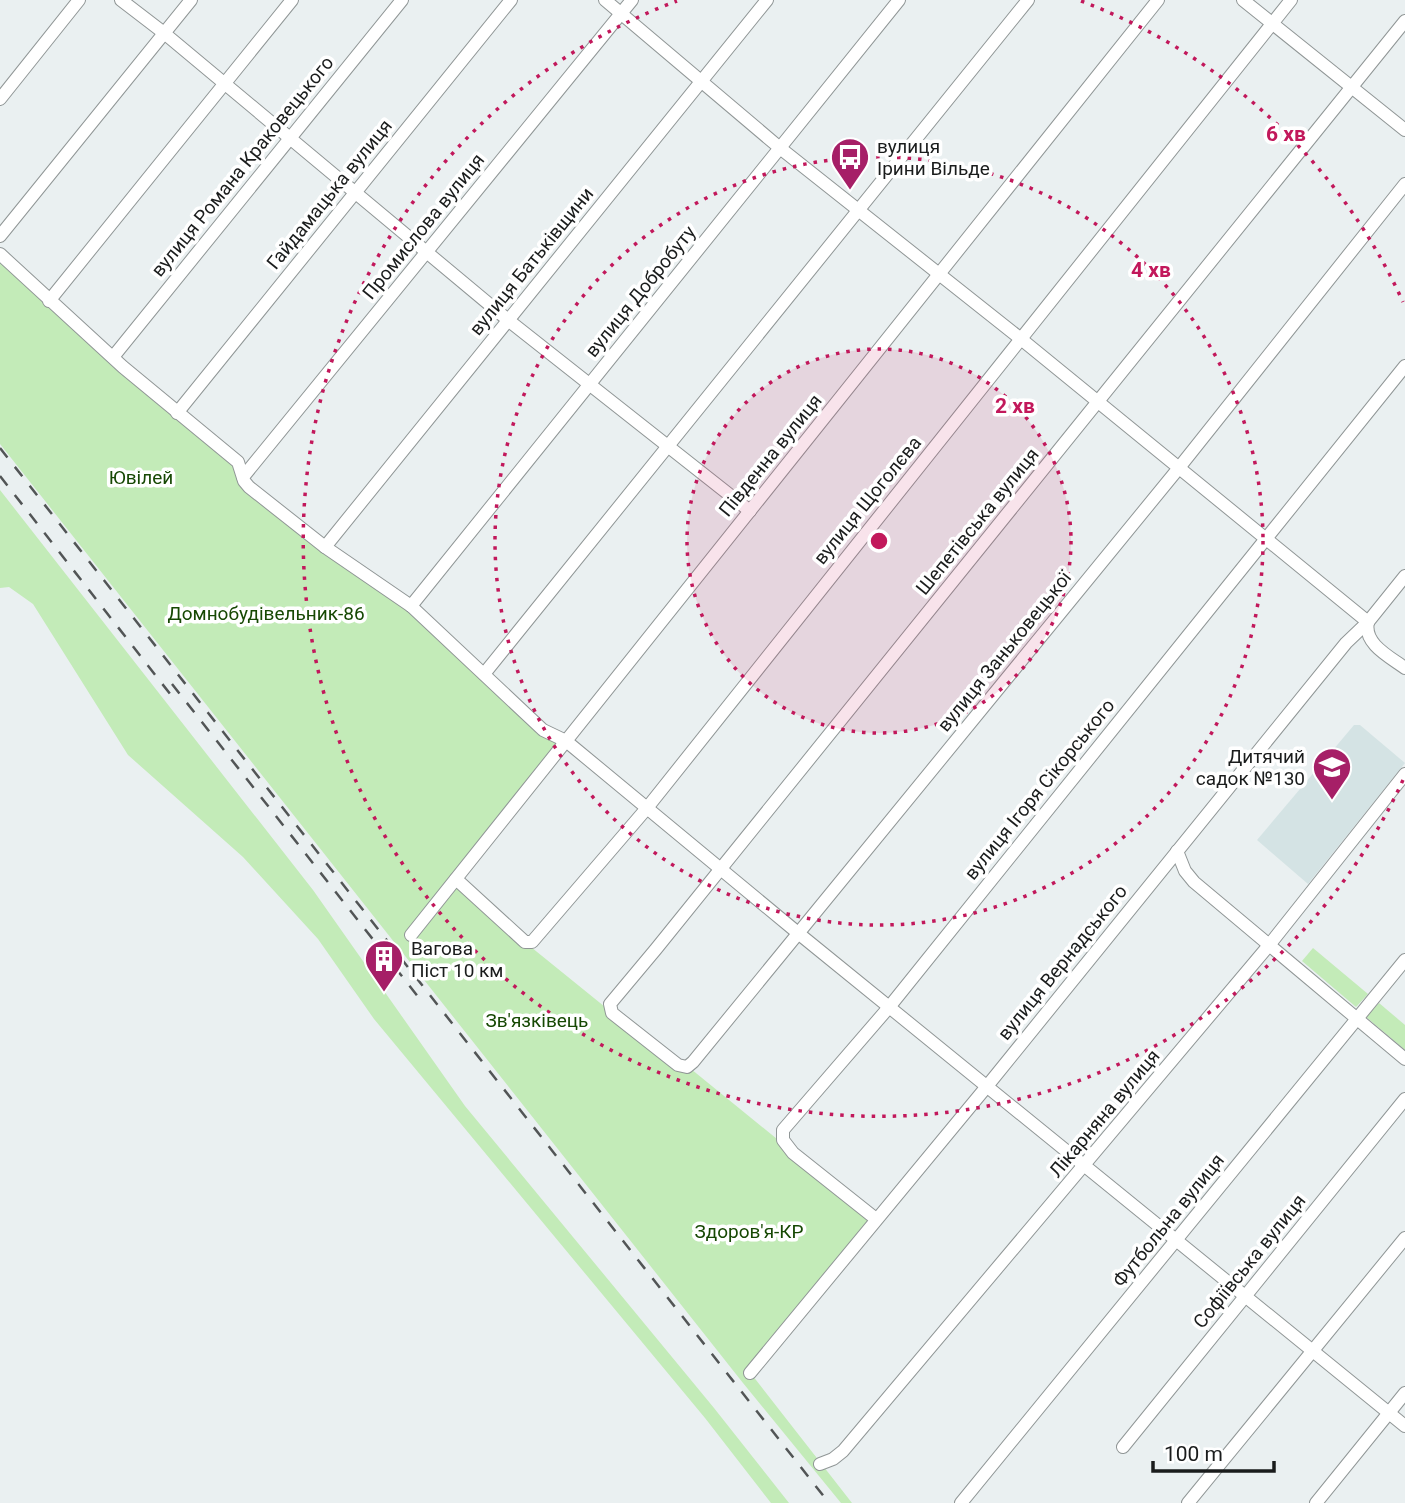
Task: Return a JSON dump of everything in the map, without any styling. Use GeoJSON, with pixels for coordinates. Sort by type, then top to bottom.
{"type":"FeatureCollection","features":[{"type":"Feature","properties":{"kind":"street"},"geometry":{"type":"LineString","coordinates":[[0,99],[79,0]]}},
{"type":"Feature","properties":{"kind":"street"},"geometry":{"type":"LineString","coordinates":[[121,0],[508,320],[750,511]]}},
{"type":"Feature","properties":{"kind":"street"},"geometry":{"type":"LineString","coordinates":[[0,236],[191,0]]}},
{"type":"Feature","properties":{"kind":"street"},"geometry":{"type":"LineString","coordinates":[[49,301],[292,0]]}},
{"type":"Feature","properties":{"kind":"street","name":"вулиця Романа Краковецького"},"geometry":{"type":"LineString","coordinates":[[113,357],[402,0]]}},
{"type":"Feature","properties":{"kind":"street","name":"Гайдамацька вулиця"},"geometry":{"type":"LineString","coordinates":[[177,413],[511,0]]}},
{"type":"Feature","properties":{"kind":"street"},"geometry":{"type":"LineString","coordinates":[[606,0],[780,148],[1021,339],[1368,622],[1366,629],[1371,642],[1405,668]]}},
{"type":"Feature","properties":{"kind":"street","name":"Промислова вулиця"},"geometry":{"type":"LineString","coordinates":[[243,477],[632,0]]}},
{"type":"Feature","properties":{"kind":"street","name":"вулиця Батьківщини"},"geometry":{"type":"LineString","coordinates":[[325,547],[767,0]]}},
{"type":"Feature","properties":{"kind":"street","name":"вулиця Добробуту"},"geometry":{"type":"LineString","coordinates":[[411,606],[899,0]]}},
{"type":"Feature","properties":{"kind":"street"},"geometry":{"type":"LineString","coordinates":[[484,674],[1028,0]]}},
{"type":"Feature","properties":{"kind":"street","name":"Південна вулиця"},"geometry":{"type":"LineString","coordinates":[[411,935],[1158,0]]}},
{"type":"Feature","properties":{"kind":"street"},"geometry":{"type":"LineString","coordinates":[[1243,0],[1405,130]]}},
{"type":"Feature","properties":{"kind":"street","name":"вулиця Щоголєва"},"geometry":{"type":"LineString","coordinates":[[456,879],[528,943],[646,808],[1291,0]]}},
{"type":"Feature","properties":{"kind":"street","name":"Шепетівська вулиця"},"geometry":{"type":"LineString","coordinates":[[612,1013],[610,1004],[1405,21]]}},
{"type":"Feature","properties":{"kind":"street","name":"вулиця Заньковецької"},"geometry":{"type":"LineString","coordinates":[[612,1013],[678,1065],[687,1067],[693,1062],[1178,469],[1405,184]]}},
{"type":"Feature","properties":{"kind":"street"},"geometry":{"type":"LineString","coordinates":[[0,254],[49,301],[177,413],[238,462],[249,487],[325,547],[411,606],[543,730],[566,741],[1405,1426]]}},
{"type":"Feature","properties":{"kind":"street","name":"вулиця Ігоря Сікорського"},"geometry":{"type":"LineString","coordinates":[[876,1219],[793,1153],[783,1140],[782,1133],[890,1006],[1405,366]]}},
{"type":"Feature","properties":{"kind":"street","name":"вулиця Вернадського"},"geometry":{"type":"LineString","coordinates":[[750,1373],[988,1085],[1346,643],[1368,622],[1405,576]]}},
{"type":"Feature","properties":{"kind":"street","name":"Лікарняна вулиця"},"geometry":{"type":"LineString","coordinates":[[820,1464],[843,1451],[1270,944],[1405,774]]}},
{"type":"Feature","properties":{"kind":"street"},"geometry":{"type":"LineString","coordinates":[[1178,851],[1185,871],[1194,882],[1405,1059]]}},
{"type":"Feature","properties":{"kind":"street","name":"Футбольна вулиця"},"geometry":{"type":"LineString","coordinates":[[961,1503],[1405,960]]}},
{"type":"Feature","properties":{"kind":"street","name":"Софіївська вулиця"},"geometry":{"type":"LineString","coordinates":[[1123,1447],[1405,1099]]}},
{"type":"Feature","properties":{"kind":"street"},"geometry":{"type":"LineString","coordinates":[[1188,1503],[1405,1238]]}},
{"type":"Feature","properties":{"kind":"street"},"geometry":{"type":"LineString","coordinates":[[1316,1503],[1405,1393]]}},
{"type":"Feature","properties":{"kind":"shaded area","name":"Дитячий садок №130"},"geometry":{"type":"Polygon","coordinates":[[[1354,725],[1360,725],[1405,763],[1308,884],[1257,840],[1354,725]]]}},
{"type":"Feature","properties":{"kind":"green space"},"geometry":{"type":"Polygon","coordinates":[[[0,256],[238,463],[237,478],[406,610],[558,745],[456,880],[526,943],[678,1066],[691,1069],[874,1218],[749,1371],[852,1503],[841,1503],[743,1383],[0,444],[0,256]]]}},
{"type":"Feature","properties":{"kind":"green space"},"geometry":{"type":"Polygon","coordinates":[[[0,490],[313,890],[465,1106],[789,1503],[771,1503],[705,1418],[374,1019],[318,939],[243,857],[128,755],[33,604],[9,587],[0,588],[0,490]]]}},
{"type":"Feature","properties":{"kind":"green space"},"geometry":{"type":"Polygon","coordinates":[[[1313,948],[1368,994],[1356,1007],[1302,961],[1313,948]]]}},
{"type":"Feature","properties":{"kind":"green space"},"geometry":{"type":"Polygon","coordinates":[[[1379,1003],[1405,1025],[1405,1050],[1366,1017],[1379,1003]]]}},
{"type":"Feature","properties":{"kind":"railway"},"geometry":{"type":"LineString","coordinates":[[0,448],[829,1503]]}},
{"type":"Feature","properties":{"kind":"railway"},"geometry":{"type":"LineString","coordinates":[[0,476],[174,699]]}},
{"type":"Feature","properties":{"kind":"railway"},"geometry":{"type":"LineString","coordinates":[[172,684],[423,1003]]}},
{"type":"Feature","properties":{"kind":"place","name":"вулиця Ірини Вільде"},"geometry":{"type":"Point","coordinates":[850,191]}},
{"type":"Feature","properties":{"kind":"place","name":"Дитячий садок №130"},"geometry":{"type":"Point","coordinates":[1332,801]}},
{"type":"Feature","properties":{"kind":"place","name":"Вагова Піст 10 км"},"geometry":{"type":"Point","coordinates":[384,993]}},
{"type":"Feature","properties":{"kind":"park label","name":"Ювілей"},"geometry":{"type":"Point","coordinates":[141,477]}},
{"type":"Feature","properties":{"kind":"park label","name":"Домнобудівельник-86"},"geometry":{"type":"Point","coordinates":[266,613]}},
{"type":"Feature","properties":{"kind":"park label","name":"Зв'язківець"},"geometry":{"type":"Point","coordinates":[537,1020]}},
{"type":"Feature","properties":{"kind":"park label","name":"Здоров'я-КР"},"geometry":{"type":"Point","coordinates":[749,1231]}}]}
